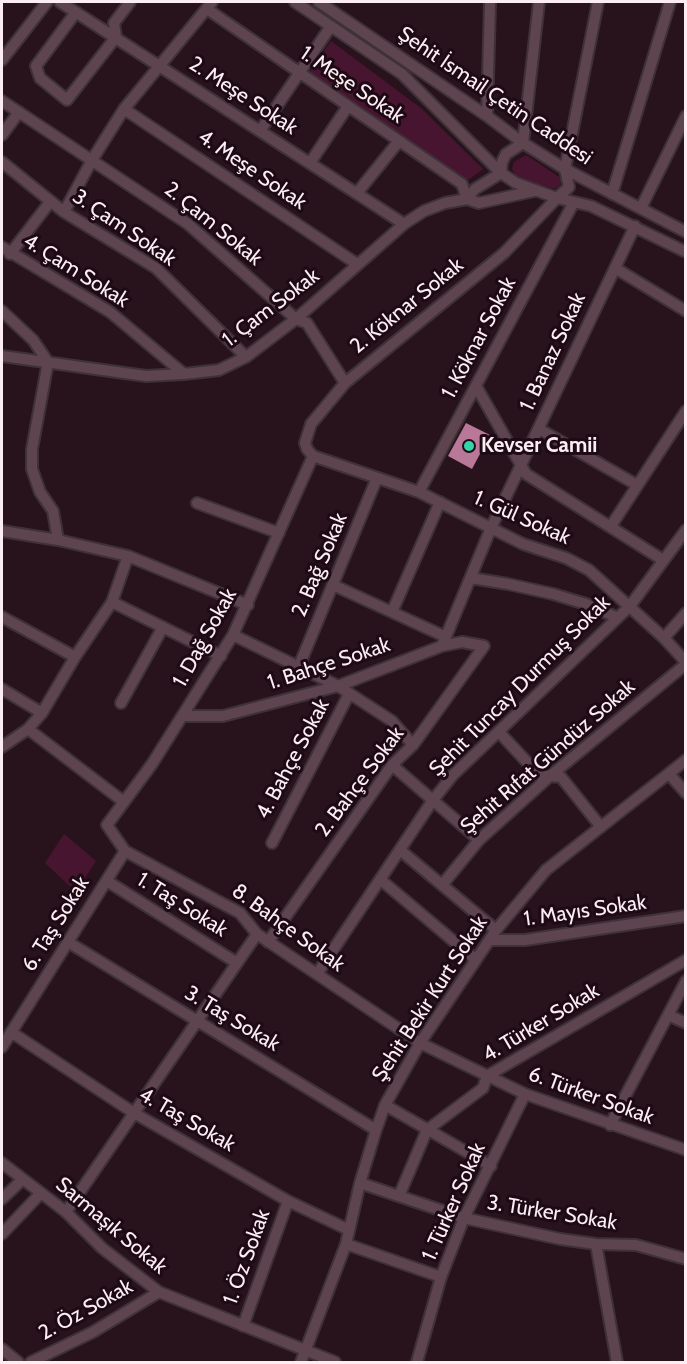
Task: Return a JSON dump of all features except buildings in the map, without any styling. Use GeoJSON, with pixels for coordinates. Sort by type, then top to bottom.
{"type":"FeatureCollection","features":[{"type":"Feature","properties":{"kind":"street"},"geometry":{"type":"LineString","coordinates":[[2,60],[47,2]]}},
{"type":"Feature","properties":{"kind":"street","name":"2. Meşe Sokak"},"geometry":{"type":"LineString","coordinates":[[60,2],[404,224]]}},
{"type":"Feature","properties":{"kind":"street"},"geometry":{"type":"LineString","coordinates":[[76,12],[36,66],[40,78],[67,100],[116,37],[114,23],[130,2]]}},
{"type":"Feature","properties":{"kind":"street","name":"Şehit İsmail Çetin Caddesi"},"geometry":{"type":"LineString","coordinates":[[295,2],[402,74],[501,173],[516,183],[534,191],[591,206],[686,252]]}},
{"type":"Feature","properties":{"kind":"street","name":"Şehit İsmail Çetin Caddesi"},"geometry":{"type":"LineString","coordinates":[[319,2],[523,143],[565,169],[686,232]]}},
{"type":"Feature","properties":{"kind":"street"},"geometry":{"type":"LineString","coordinates":[[487,116],[490,2]]}},
{"type":"Feature","properties":{"kind":"street"},"geometry":{"type":"LineString","coordinates":[[534,191],[479,203],[467,199],[475,189],[501,173],[502,162],[506,154],[523,143],[539,2]]}},
{"type":"Feature","properties":{"kind":"street"},"geometry":{"type":"LineString","coordinates":[[557,198],[569,187],[565,169],[598,2]]}},
{"type":"Feature","properties":{"kind":"street"},"geometry":{"type":"LineString","coordinates":[[612,194],[670,2]]}},
{"type":"Feature","properties":{"kind":"street"},"geometry":{"type":"LineString","coordinates":[[64,212],[92,160],[124,109],[209,5]]}},
{"type":"Feature","properties":{"kind":"street","name":"1. Meşe Sokak"},"geometry":{"type":"LineString","coordinates":[[209,5],[300,73],[462,184],[467,199]]}},
{"type":"Feature","properties":{"kind":"street"},"geometry":{"type":"LineString","coordinates":[[260,130],[331,27]]}},
{"type":"Feature","properties":{"kind":"street","name":"2. Çam Sokak"},"geometry":{"type":"LineString","coordinates":[[2,101],[188,224],[296,320],[307,323],[345,382]]}},
{"type":"Feature","properties":{"kind":"street"},"geometry":{"type":"LineString","coordinates":[[310,163],[348,106]]}},
{"type":"Feature","properties":{"kind":"street","name":"4. Meşe Sokak"},"geometry":{"type":"LineString","coordinates":[[124,109],[357,264]]}},
{"type":"Feature","properties":{"kind":"street"},"geometry":{"type":"LineString","coordinates":[[2,135],[19,112]]}},
{"type":"Feature","properties":{"kind":"street"},"geometry":{"type":"LineString","coordinates":[[641,208],[686,116]]}},
{"type":"Feature","properties":{"kind":"street"},"geometry":{"type":"LineString","coordinates":[[357,193],[399,141]]}},
{"type":"Feature","properties":{"kind":"street","name":"3. Çam Sokak"},"geometry":{"type":"LineString","coordinates":[[2,162],[64,212],[156,268],[246,357]]}},
{"type":"Feature","properties":{"kind":"street","name":"2. Köknar Sokak"},"geometry":{"type":"LineString","coordinates":[[313,456],[305,443],[311,424],[345,382],[504,253],[557,198]]}},
{"type":"Feature","properties":{"kind":"street","name":"1. Çam Sokak"},"geometry":{"type":"LineString","coordinates":[[2,356],[146,376],[219,369],[246,357],[296,320],[404,224],[434,207],[467,199]]}},
{"type":"Feature","properties":{"kind":"street"},"geometry":{"type":"LineString","coordinates":[[6,251],[50,202]]}},
{"type":"Feature","properties":{"kind":"street","name":"1. Köknar Sokak"},"geometry":{"type":"LineString","coordinates":[[419,492],[574,202]]}},
{"type":"Feature","properties":{"kind":"street","name":"1. Banaz Sokak"},"geometry":{"type":"LineString","coordinates":[[444,642],[491,528],[635,226]]}},
{"type":"Feature","properties":{"kind":"street","name":"4. Çam Sokak"},"geometry":{"type":"LineString","coordinates":[[6,251],[110,312],[184,374]]}},
{"type":"Feature","properties":{"kind":"street"},"geometry":{"type":"LineString","coordinates":[[615,268],[686,311]]}},
{"type":"Feature","properties":{"kind":"street"},"geometry":{"type":"LineString","coordinates":[[2,311],[33,340],[48,362],[32,450],[32,469],[40,492],[53,511],[58,540]]}},
{"type":"Feature","properties":{"kind":"street"},"geometry":{"type":"LineString","coordinates":[[476,386],[526,474],[663,560]]}},
{"type":"Feature","properties":{"kind":"street"},"geometry":{"type":"LineString","coordinates":[[611,526],[686,411]]}},
{"type":"Feature","properties":{"kind":"street"},"geometry":{"type":"LineString","coordinates":[[539,429],[637,485]]}},
{"type":"Feature","properties":{"kind":"street","name":"1. Gül Sokak"},"geometry":{"type":"LineString","coordinates":[[313,456],[419,492],[523,544],[566,558],[589,570],[664,638],[686,663]]}},
{"type":"Feature","properties":{"kind":"street","name":"1. Dağ Sokak"},"geometry":{"type":"LineString","coordinates":[[107,825],[183,717],[233,635],[313,456]]}},
{"type":"Feature","properties":{"kind":"street","name":"2. Bağ Sokak"},"geometry":{"type":"LineString","coordinates":[[299,666],[377,478]]}},
{"type":"Feature","properties":{"kind":"street"},"geometry":{"type":"LineString","coordinates":[[392,612],[440,502]]}},
{"type":"Feature","properties":{"kind":"street"},"geometry":{"type":"LineString","coordinates":[[197,503],[279,533]]}},
{"type":"Feature","properties":{"kind":"street","name":"Şehit Tuncay Durmuş Sokak"},"geometry":{"type":"LineString","coordinates":[[316,974],[453,775],[630,606],[686,530]]}},
{"type":"Feature","properties":{"kind":"street"},"geometry":{"type":"LineString","coordinates":[[2,531],[58,540],[128,556],[248,605]]}},
{"type":"Feature","properties":{"kind":"street"},"geometry":{"type":"LineString","coordinates":[[2,747],[28,729],[42,712],[112,602],[128,556]]}},
{"type":"Feature","properties":{"kind":"street"},"geometry":{"type":"LineString","coordinates":[[471,578],[553,594],[586,604],[616,617]]}},
{"type":"Feature","properties":{"kind":"street"},"geometry":{"type":"LineString","coordinates":[[333,585],[392,612],[444,642]]}},
{"type":"Feature","properties":{"kind":"street"},"geometry":{"type":"LineString","coordinates":[[112,602],[221,656]]}},
{"type":"Feature","properties":{"kind":"street"},"geometry":{"type":"LineString","coordinates":[[664,638],[686,613]]}},
{"type":"Feature","properties":{"kind":"street"},"geometry":{"type":"LineString","coordinates":[[2,617],[75,657]]}},
{"type":"Feature","properties":{"kind":"street"},"geometry":{"type":"LineString","coordinates":[[121,703],[163,627]]}},
{"type":"Feature","properties":{"kind":"street"},"geometry":{"type":"LineString","coordinates":[[233,635],[338,686],[392,721],[413,745]]}},
{"type":"Feature","properties":{"kind":"street","name":"1. Bahçe Sokak"},"geometry":{"type":"LineString","coordinates":[[183,717],[223,716],[338,686],[444,642],[484,646]]}},
{"type":"Feature","properties":{"kind":"street","name":"2. Bahçe Sokak"},"geometry":{"type":"LineString","coordinates":[[268,942],[392,765],[413,745],[484,646]]}},
{"type":"Feature","properties":{"kind":"street","name":"Şehit Rıfat Gündüz Sokak"},"geometry":{"type":"LineString","coordinates":[[442,885],[479,840],[550,776],[686,663]]}},
{"type":"Feature","properties":{"kind":"street"},"geometry":{"type":"LineString","coordinates":[[2,689],[42,712]]}},
{"type":"Feature","properties":{"kind":"street","name":"4. Bahçe Sokak"},"geometry":{"type":"LineString","coordinates":[[272,843],[350,694]]}},
{"type":"Feature","properties":{"kind":"street"},"geometry":{"type":"LineString","coordinates":[[28,729],[124,802]]}},
{"type":"Feature","properties":{"kind":"street"},"geometry":{"type":"LineString","coordinates":[[499,732],[539,775],[561,777],[601,827]]}},
{"type":"Feature","properties":{"kind":"street","name":"Şehit Bekir Kurt Sokak"},"geometry":{"type":"LineString","coordinates":[[304,1357],[346,1244],[360,1183],[385,1105],[420,1043],[496,930],[546,870],[686,760]]}},
{"type":"Feature","properties":{"kind":"street"},"geometry":{"type":"LineString","coordinates":[[392,765],[479,840]]}},
{"type":"Feature","properties":{"kind":"street"},"geometry":{"type":"LineString","coordinates":[[669,774],[686,793]]}},
{"type":"Feature","properties":{"kind":"street","name":"8. Bahçe Sokak"},"geometry":{"type":"LineString","coordinates":[[107,825],[125,851],[240,913],[257,934],[268,942],[420,1043]]}},
{"type":"Feature","properties":{"kind":"street"},"geometry":{"type":"LineString","coordinates":[[400,850],[496,930]]}},
{"type":"Feature","properties":{"kind":"street","name":"6. Taş Sokak"},"geometry":{"type":"LineString","coordinates":[[2,1047],[125,851]]}},
{"type":"Feature","properties":{"kind":"street"},"geometry":{"type":"LineString","coordinates":[[381,880],[476,960]]}},
{"type":"Feature","properties":{"kind":"street","name":"1. Taş Sokak"},"geometry":{"type":"LineString","coordinates":[[107,881],[237,963]]}},
{"type":"Feature","properties":{"kind":"street","name":"1. Mayıs Sokak"},"geometry":{"type":"LineString","coordinates":[[490,940],[525,940],[686,916]]}},
{"type":"Feature","properties":{"kind":"street"},"geometry":{"type":"LineString","coordinates":[[66,1212],[257,934]]}},
{"type":"Feature","properties":{"kind":"street","name":"3. Taş Sokak"},"geometry":{"type":"LineString","coordinates":[[68,942],[376,1130]]}},
{"type":"Feature","properties":{"kind":"street","name":"4. Türker Sokak"},"geometry":{"type":"LineString","coordinates":[[399,1196],[428,1130],[483,1088],[487,1076],[686,960]]}},
{"type":"Feature","properties":{"kind":"street"},"geometry":{"type":"LineString","coordinates":[[610,1125],[686,981]]}},
{"type":"Feature","properties":{"kind":"street"},"geometry":{"type":"LineString","coordinates":[[668,1015],[686,1023]]}},
{"type":"Feature","properties":{"kind":"street","name":"4. Taş Sokak"},"geometry":{"type":"LineString","coordinates":[[11,1032],[134,1113],[288,1201],[350,1230]]}},
{"type":"Feature","properties":{"kind":"street","name":"6. Türker Sokak"},"geometry":{"type":"LineString","coordinates":[[420,1043],[525,1094],[686,1150]]}},
{"type":"Feature","properties":{"kind":"street","name":"1. Türker Sokak"},"geometry":{"type":"LineString","coordinates":[[417,1362],[441,1277],[464,1218],[525,1094]]}},
{"type":"Feature","properties":{"kind":"street"},"geometry":{"type":"LineString","coordinates":[[385,1105],[491,1166]]}},
{"type":"Feature","properties":{"kind":"street","name":"Sarmaşık Sokak"},"geometry":{"type":"LineString","coordinates":[[2,1163],[66,1212],[102,1248],[159,1292],[243,1326],[304,1357],[335,1362]]}},
{"type":"Feature","properties":{"kind":"street"},"geometry":{"type":"LineString","coordinates":[[2,1199],[23,1179]]}},
{"type":"Feature","properties":{"kind":"street","name":"3. Türker Sokak"},"geometry":{"type":"LineString","coordinates":[[360,1183],[464,1218],[560,1239],[596,1244],[636,1245],[686,1259]]}},
{"type":"Feature","properties":{"kind":"street"},"geometry":{"type":"LineString","coordinates":[[2,1234],[41,1193]]}},
{"type":"Feature","properties":{"kind":"street","name":"1. Öz Sokak"},"geometry":{"type":"LineString","coordinates":[[243,1326],[288,1201]]}},
{"type":"Feature","properties":{"kind":"street"},"geometry":{"type":"LineString","coordinates":[[346,1244],[441,1277]]}},
{"type":"Feature","properties":{"kind":"street"},"geometry":{"type":"LineString","coordinates":[[596,1244],[617,1362]]}},
{"type":"Feature","properties":{"kind":"street","name":"2. Öz Sokak"},"geometry":{"type":"LineString","coordinates":[[31,1362],[93,1332],[159,1292]]}},
{"type":"Feature","properties":{"kind":"street"},"geometry":{"type":"LineString","coordinates":[[2,1349],[18,1362]]}},
{"type":"Feature","properties":{"kind":"shaded area"},"geometry":{"type":"Polygon","coordinates":[[[331,41],[422,109],[483,169],[468,180],[307,76],[331,41]]]}},
{"type":"Feature","properties":{"kind":"shaded area"},"geometry":{"type":"Polygon","coordinates":[[[526,155],[562,179],[560,185],[555,189],[517,178],[512,169],[514,162],[526,155]]]}},
{"type":"Feature","properties":{"kind":"shaded area"},"geometry":{"type":"Polygon","coordinates":[[[64,834],[96,861],[76,892],[45,863],[64,834]]]}},
{"type":"Feature","properties":{"kind":"place","name":"Kevser Camii"},"geometry":{"type":"Point","coordinates":[469,446]}}]}
